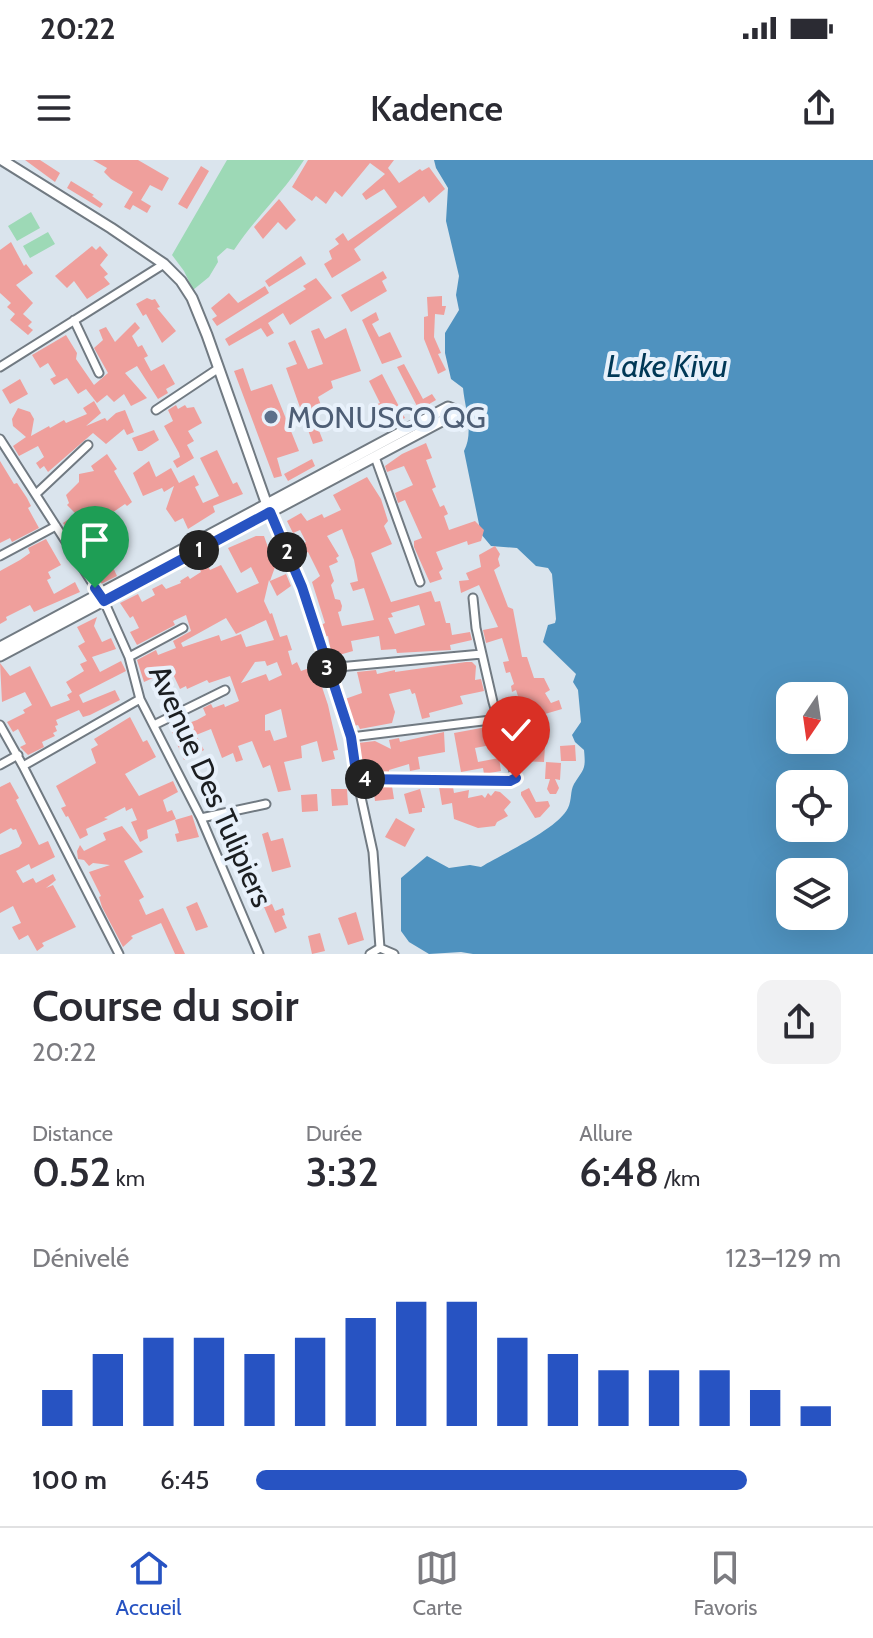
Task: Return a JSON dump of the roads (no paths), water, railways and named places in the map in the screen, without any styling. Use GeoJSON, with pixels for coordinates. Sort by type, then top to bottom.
{"type":"FeatureCollection","features":[{"type":"Feature","properties":{"kind":"street"},"geometry":{"type":"LineString","coordinates":[[2,160],[164,264],[192,298],[268,508],[302,587],[351,737],[373,852],[380,948]]}},
{"type":"Feature","properties":{"kind":"street"},"geometry":{"type":"LineString","coordinates":[[0,367],[164,264]]}},
{"type":"Feature","properties":{"kind":"street"},"geometry":{"type":"LineString","coordinates":[[74,320],[99,373]]}},
{"type":"Feature","properties":{"kind":"street"},"geometry":{"type":"LineString","coordinates":[[156,410],[219,368]]}},
{"type":"Feature","properties":{"kind":"street"},"geometry":{"type":"LineString","coordinates":[[0,656],[448,407],[455,410],[453,415],[375,457],[268,508]]}},
{"type":"Feature","properties":{"kind":"street","name":"Avenue Des Tulipiers"},"geometry":{"type":"LineString","coordinates":[[0,439],[102,598],[129,657],[140,699],[201,818],[259,954]]}},
{"type":"Feature","properties":{"kind":"street"},"geometry":{"type":"LineString","coordinates":[[36,494],[88,445]]}},
{"type":"Feature","properties":{"kind":"street"},"geometry":{"type":"LineString","coordinates":[[375,457],[420,582]]}},
{"type":"Feature","properties":{"kind":"street"},"geometry":{"type":"LineString","coordinates":[[0,556],[56,526]]}},
{"type":"Feature","properties":{"kind":"street"},"geometry":{"type":"LineString","coordinates":[[0,647],[102,598]]}},
{"type":"Feature","properties":{"kind":"street"},"geometry":{"type":"LineString","coordinates":[[357,779],[514,780],[517,775],[482,654],[473,598]]}},
{"type":"Feature","properties":{"kind":"street"},"geometry":{"type":"LineString","coordinates":[[129,657],[183,628]]}},
{"type":"Feature","properties":{"kind":"street"},"geometry":{"type":"LineString","coordinates":[[327,668],[482,654]]}},
{"type":"Feature","properties":{"kind":"street"},"geometry":{"type":"LineString","coordinates":[[154,725],[225,690]]}},
{"type":"Feature","properties":{"kind":"street"},"geometry":{"type":"LineString","coordinates":[[23,766],[140,699]]}},
{"type":"Feature","properties":{"kind":"street"},"geometry":{"type":"LineString","coordinates":[[351,737],[499,719]]}},
{"type":"Feature","properties":{"kind":"street"},"geometry":{"type":"LineString","coordinates":[[0,725],[119,954]]}},
{"type":"Feature","properties":{"kind":"street"},"geometry":{"type":"LineString","coordinates":[[0,765],[18,755]]}},
{"type":"Feature","properties":{"kind":"street"},"geometry":{"type":"LineString","coordinates":[[201,818],[266,804]]}},
{"type":"Feature","properties":{"kind":"street"},"geometry":{"type":"LineString","coordinates":[[370,954],[380,948]]}},
{"type":"Feature","properties":{"kind":"street"},"geometry":{"type":"LineString","coordinates":[[380,948],[394,954]]}},
{"type":"Feature","properties":{"kind":"water","name":"Lake Kivu"},"geometry":{"type":"Polygon","coordinates":[[[434,160],[873,160],[873,954],[429,954],[409,942],[401,931],[401,878],[427,856],[449,868],[481,867],[542,832],[568,808],[573,787],[585,762],[584,750],[572,735],[581,722],[578,690],[573,682],[576,674],[543,642],[548,625],[555,623],[556,619],[552,574],[548,568],[536,566],[517,548],[491,546],[481,534],[464,451],[469,428],[463,388],[451,379],[445,353],[445,333],[459,310],[456,295],[459,276],[446,221],[448,188],[434,160]]]}},
{"type":"Feature","properties":{"kind":"place","name":"MONUSCO QG"},"geometry":{"type":"Point","coordinates":[271,417]}}]}
